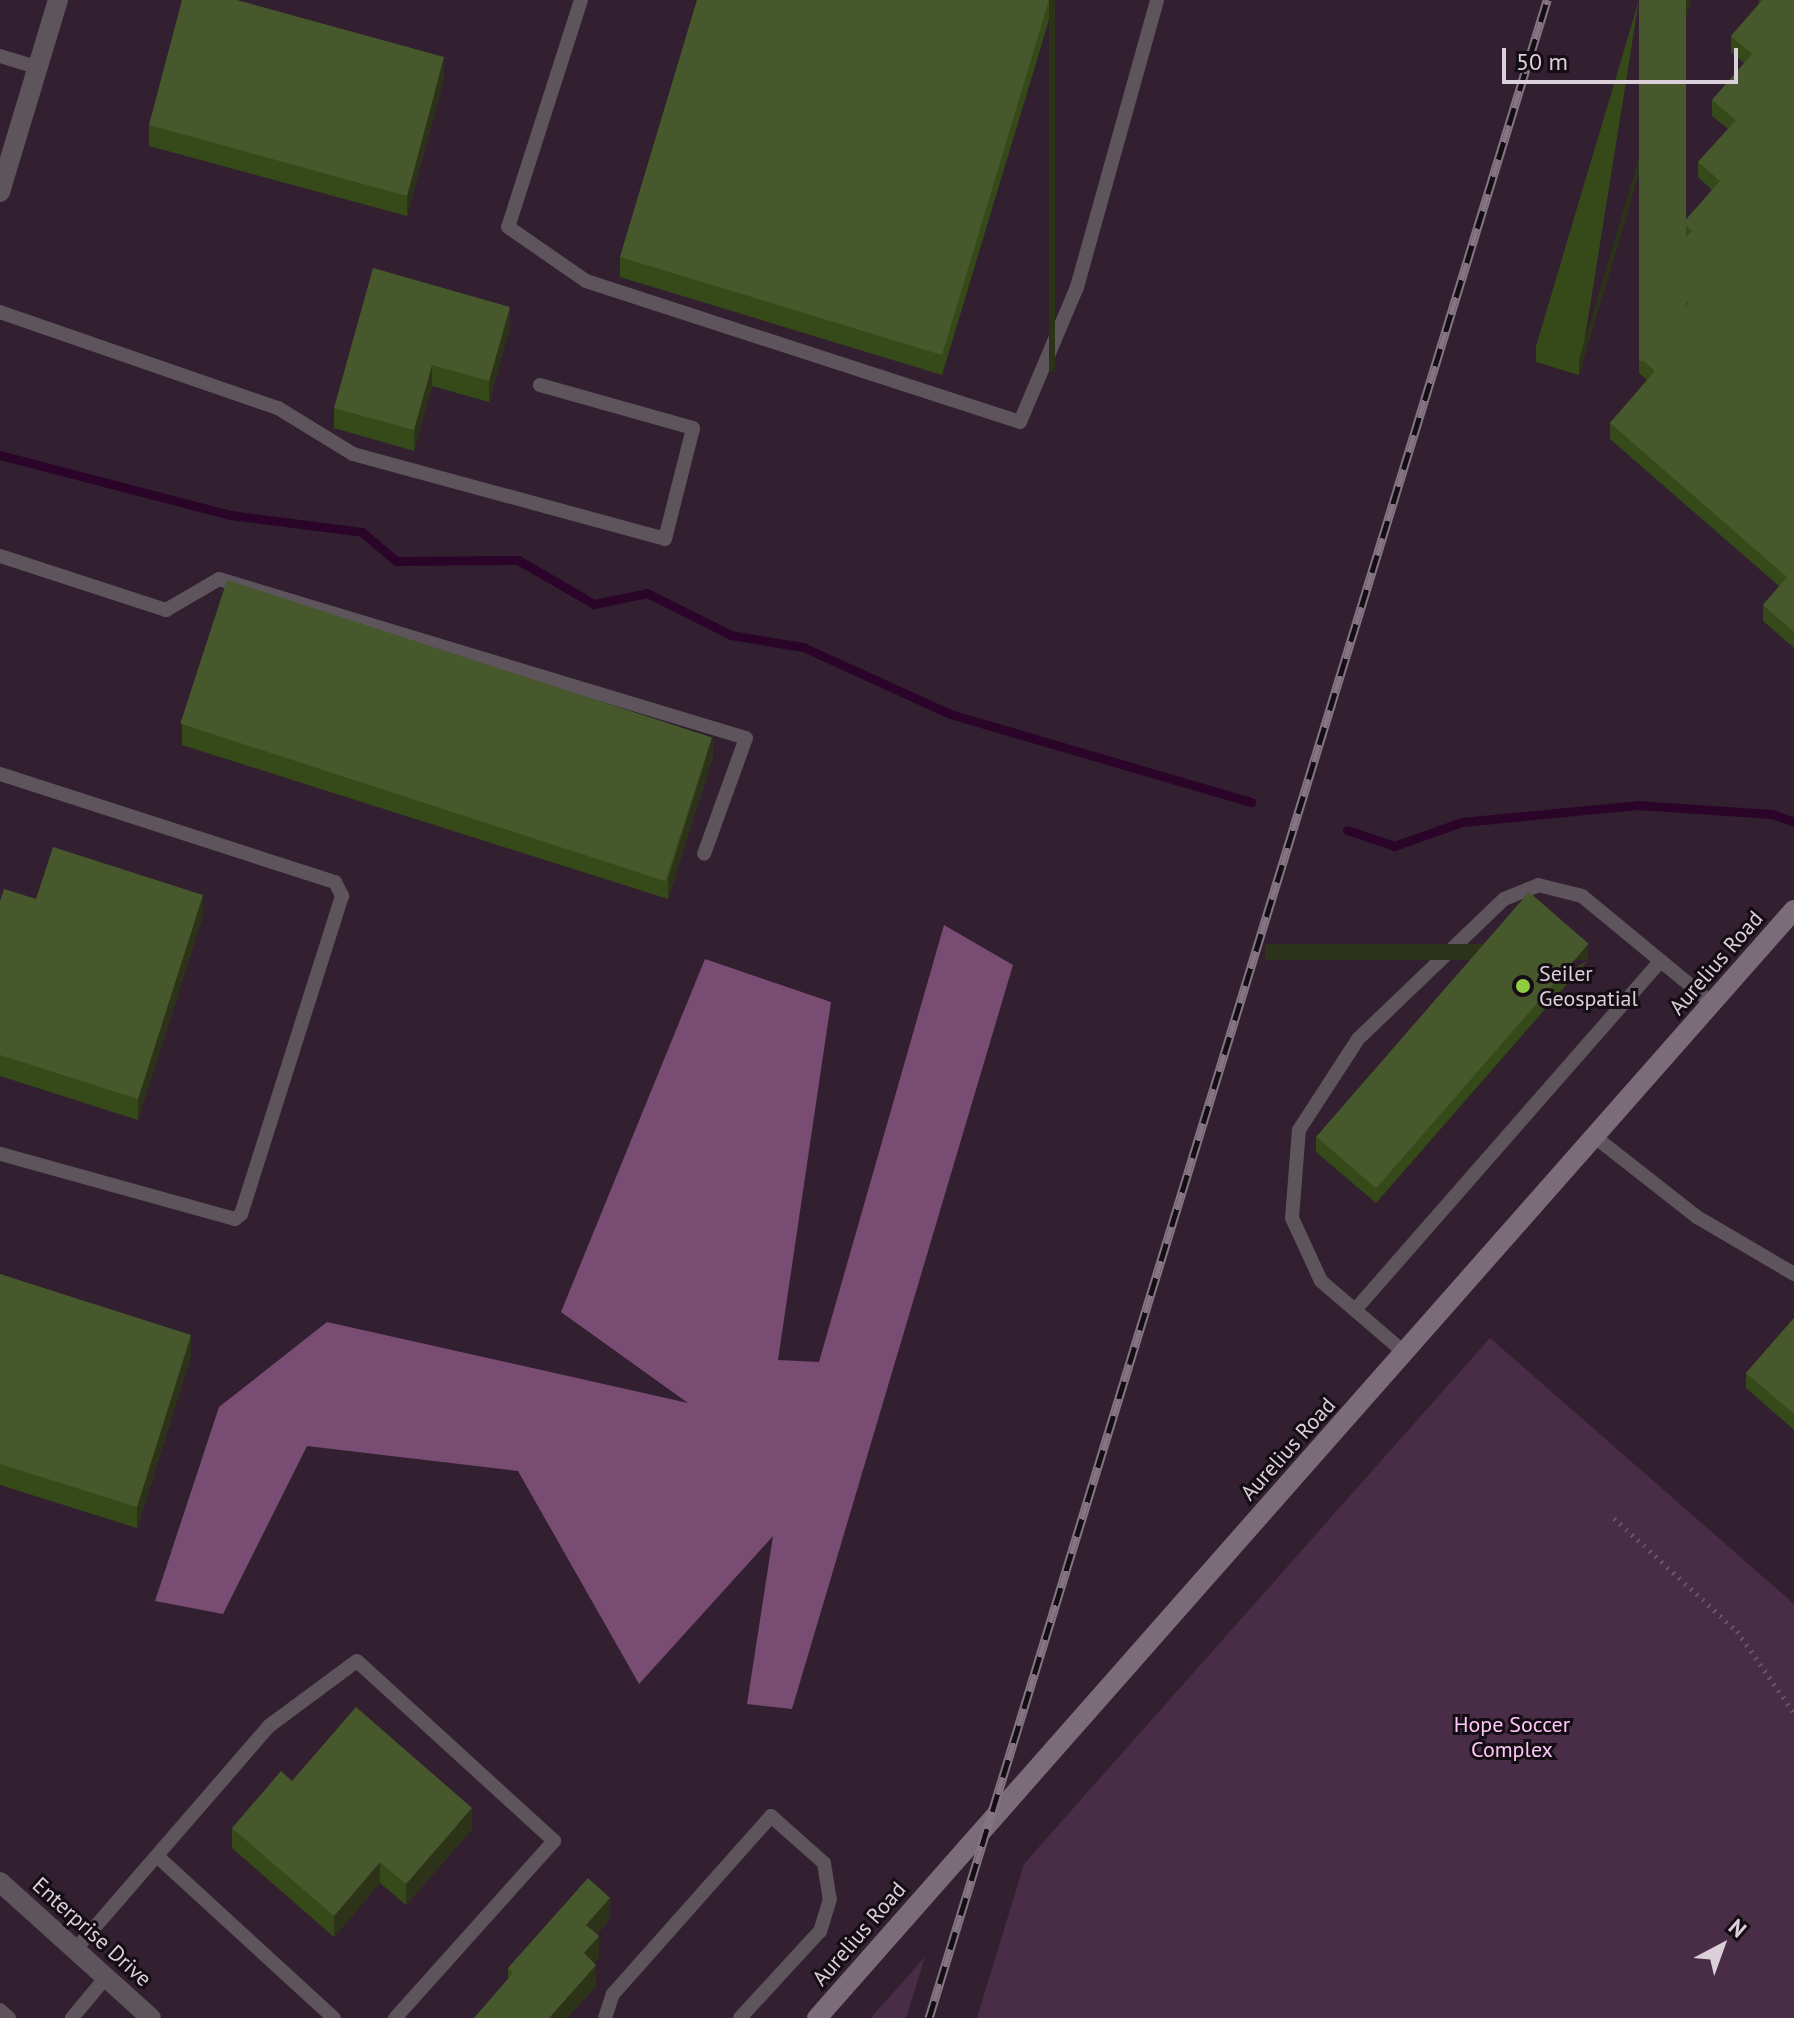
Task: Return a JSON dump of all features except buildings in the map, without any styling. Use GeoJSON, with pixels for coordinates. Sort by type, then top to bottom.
{"type":"FeatureCollection","features":[{"type":"Feature","properties":{"kind":"street"},"geometry":{"type":"LineString","coordinates":[[0,192],[58,0]]}},
{"type":"Feature","properties":{"kind":"street","name":"Aurelius Road"},"geometry":{"type":"LineString","coordinates":[[817,2018],[1794,910]]}},
{"type":"Feature","properties":{"kind":"street","name":"Enterprise Drive"},"geometry":{"type":"LineString","coordinates":[[0,1882],[151,2018]]}},
{"type":"Feature","properties":{"kind":"lane"},"geometry":{"type":"LineString","coordinates":[[581,0],[508,227],[586,281],[1020,422],[1077,287],[1157,0]]}},
{"type":"Feature","properties":{"kind":"lane"},"geometry":{"type":"LineString","coordinates":[[0,56],[37,67]]}},
{"type":"Feature","properties":{"kind":"lane"},"geometry":{"type":"LineString","coordinates":[[0,312],[278,408],[353,454],[665,539],[693,428],[540,385]]}},
{"type":"Feature","properties":{"kind":"lane"},"geometry":{"type":"LineString","coordinates":[[0,556],[166,610],[219,579],[746,738],[704,854]]}},
{"type":"Feature","properties":{"kind":"lane"},"geometry":{"type":"LineString","coordinates":[[0,774],[335,882],[342,896],[241,1214],[235,1219],[0,1154]]}},
{"type":"Feature","properties":{"kind":"lane"},"geometry":{"type":"LineString","coordinates":[[1405,1353],[1321,1281],[1292,1218],[1299,1130],[1358,1039],[1504,899],[1538,885],[1582,896],[1713,1004]]}},
{"type":"Feature","properties":{"kind":"lane"},"geometry":{"type":"LineString","coordinates":[[1355,1310],[1661,961]]}},
{"type":"Feature","properties":{"kind":"lane"},"geometry":{"type":"LineString","coordinates":[[1595,1137],[1697,1217],[1794,1274]]}},
{"type":"Feature","properties":{"kind":"lane"},"geometry":{"type":"LineString","coordinates":[[75,1950],[269,1726],[341,1669],[363,1663],[554,1841],[395,2018]]}},
{"type":"Feature","properties":{"kind":"lane"},"geometry":{"type":"LineString","coordinates":[[605,2018],[613,1994],[771,1816],[824,1863],[830,1899],[820,1931],[740,2018]]}},
{"type":"Feature","properties":{"kind":"lane"},"geometry":{"type":"LineString","coordinates":[[157,1856],[334,2018]]}},
{"type":"Feature","properties":{"kind":"lane"},"geometry":{"type":"LineString","coordinates":[[72,2018],[106,1977]]}},
{"type":"Feature","properties":{"kind":"lane"},"geometry":{"type":"LineString","coordinates":[[0,2010],[9,2018]]}},
{"type":"Feature","properties":{"kind":"path"},"geometry":{"type":"LineString","coordinates":[[1614,1518],[1737,1631],[1794,1713]]}},
{"type":"Feature","properties":{"kind":"green space","name":"Hope Soccer Complex"},"geometry":{"type":"Polygon","coordinates":[[[1490,1338],[1794,1604],[1794,2018],[977,2018],[1024,1864],[1490,1338]]]}},
{"type":"Feature","properties":{"kind":"green space"},"geometry":{"type":"Polygon","coordinates":[[[925,1957],[906,2018],[871,2018],[925,1957]]]}},
{"type":"Feature","properties":{"kind":"shaded area"},"geometry":{"type":"Polygon","coordinates":[[[944,925],[1013,965],[792,1709],[747,1704],[773,1536],[639,1684],[518,1471],[307,1446],[223,1614],[155,1601],[219,1407],[327,1322],[688,1403],[561,1312],[705,959],[831,1002],[778,1360],[819,1362],[944,925]]]}},
{"type":"Feature","properties":{"kind":"waterway"},"geometry":{"type":"LineString","coordinates":[[0,455],[230,515],[362,532],[396,561],[518,560],[594,604],[647,593],[731,635],[803,647],[950,714],[1251,802]]}},
{"type":"Feature","properties":{"kind":"waterway"},"geometry":{"type":"LineString","coordinates":[[1347,830],[1394,846],[1462,822],[1637,805],[1772,814],[1794,822]]}},
{"type":"Feature","properties":{"kind":"railway"},"geometry":{"type":"LineString","coordinates":[[929,2018],[1547,0]]}},
{"type":"Feature","properties":{"kind":"place","name":"Seiler Geospatial"},"geometry":{"type":"Point","coordinates":[1523,986]}}]}
